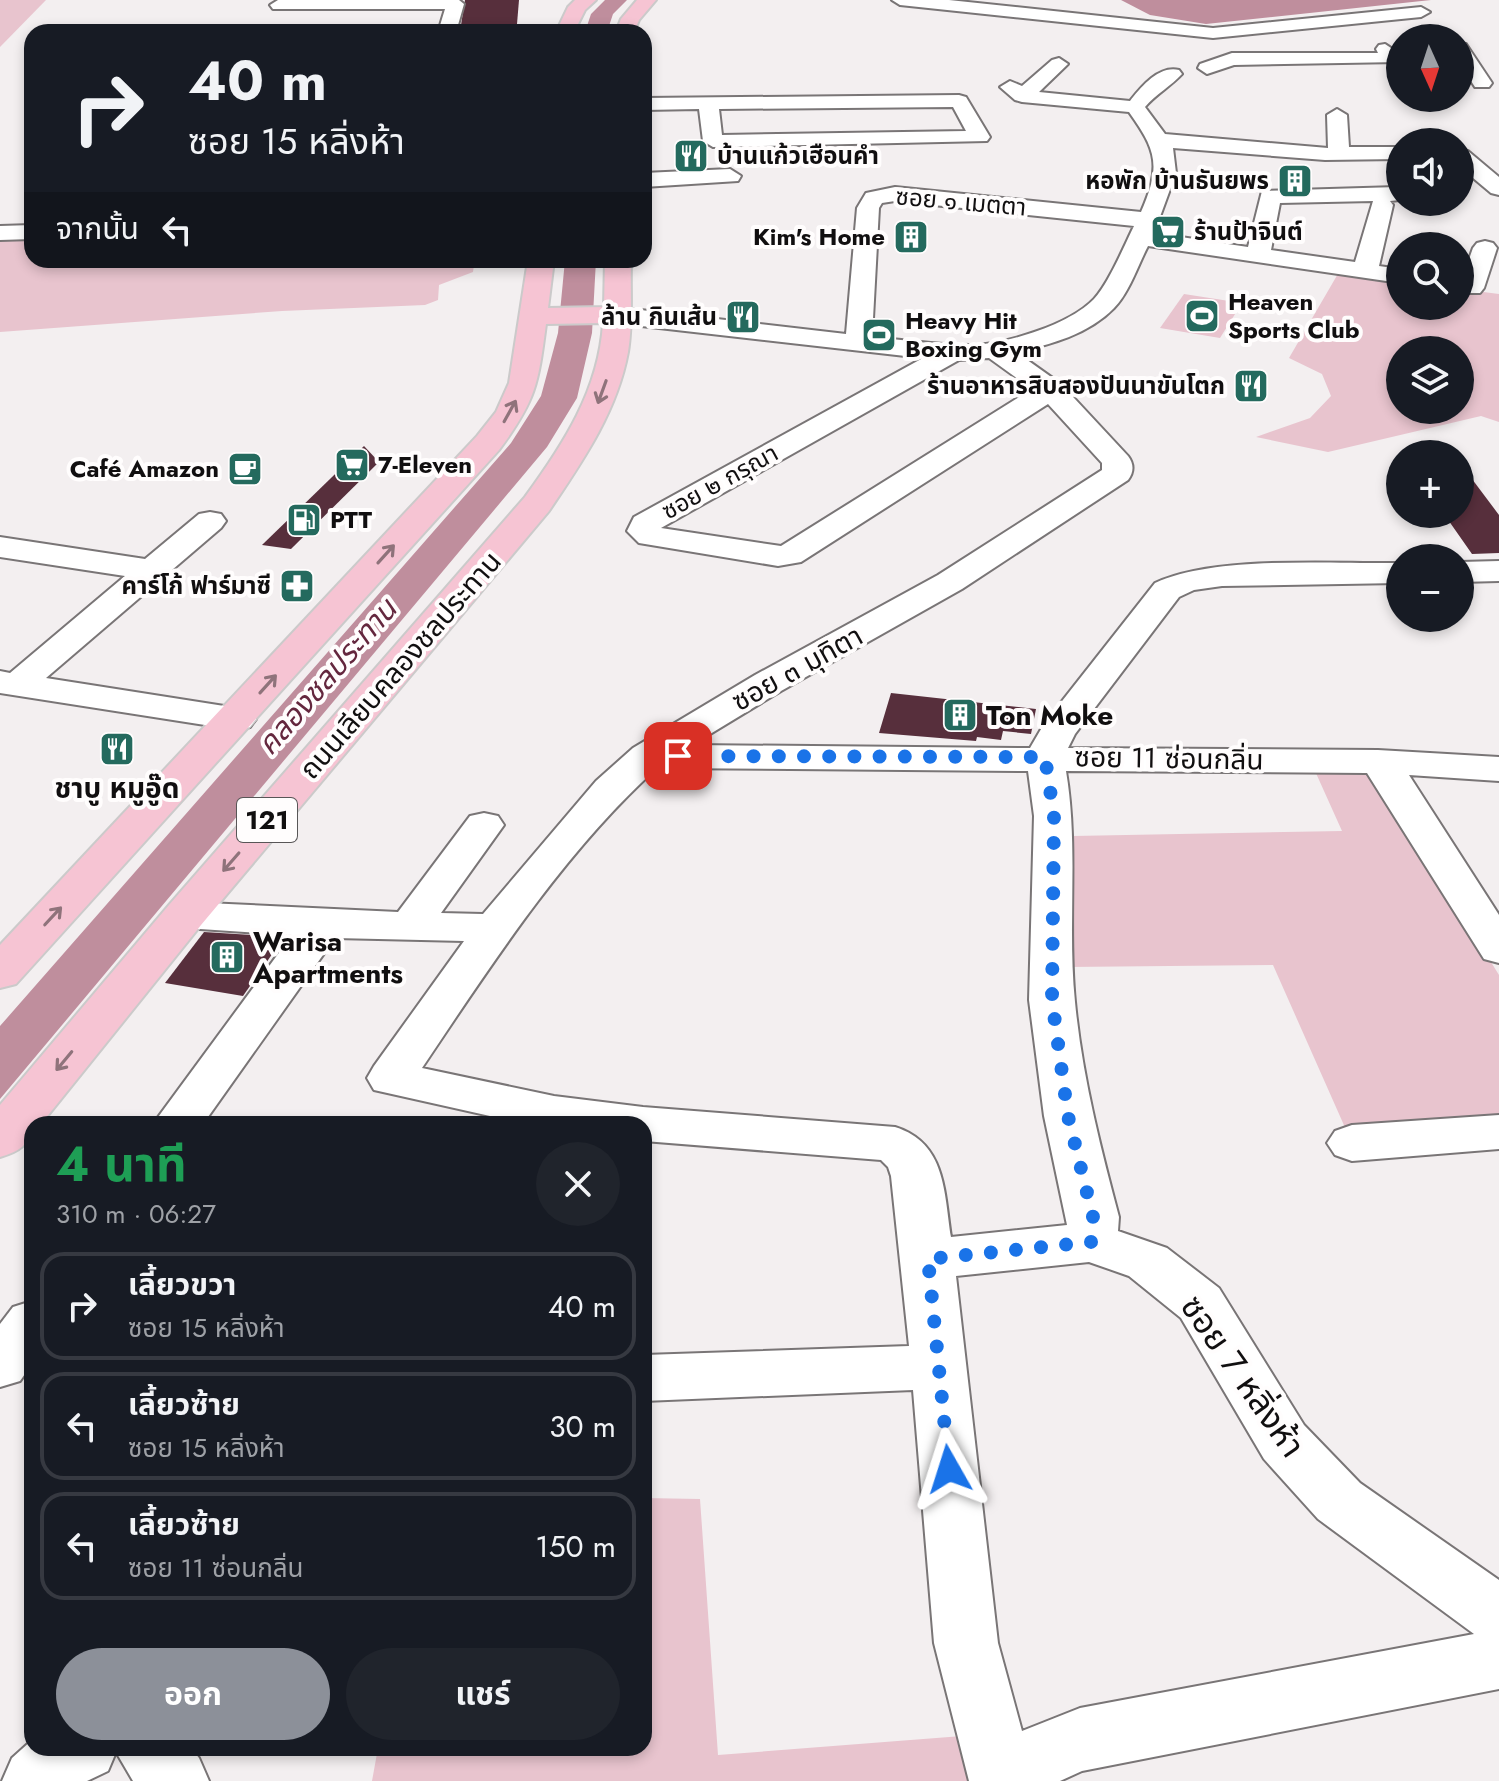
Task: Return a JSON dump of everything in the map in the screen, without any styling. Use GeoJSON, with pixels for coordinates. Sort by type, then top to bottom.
{"type":"FeatureCollection","features":[{"type":"Feature","properties":{"kind":"main road"},"geometry":{"type":"LineString","coordinates":[[569,24],[577,7],[587,0]]}},
{"type":"Feature","properties":{"kind":"main road"},"geometry":{"type":"LineString","coordinates":[[629,24],[638,8],[647,0]]}},
{"type":"Feature","properties":{"kind":"main road"},"geometry":{"type":"LineString","coordinates":[[0,973],[488,443],[510,414],[524,383],[545,316],[542,268]]}},
{"type":"Feature","properties":{"kind":"main road","name":"ถนนเลียบคลองชลประทาน"},"geometry":{"type":"LineString","coordinates":[[0,1139],[185,915],[537,504],[585,433],[600,398],[614,349],[608,315],[617,268]]}},
{"type":"Feature","properties":{"kind":"main road"},"geometry":{"type":"LineString","coordinates":[[545,316],[608,315]]}},
{"type":"Feature","properties":{"kind":"street"},"geometry":{"type":"LineString","coordinates":[[900,0],[1021,12],[1188,43],[1419,16]]}},
{"type":"Feature","properties":{"kind":"street"},"geometry":{"type":"LineString","coordinates":[[278,8],[364,12],[455,4],[449,24]]}},
{"type":"Feature","properties":{"kind":"street"},"geometry":{"type":"LineString","coordinates":[[1474,40],[1479,38]]}},
{"type":"Feature","properties":{"kind":"street"},"geometry":{"type":"LineString","coordinates":[[1346,78],[1340,77],[1330,57],[1394,58],[1385,49]]}},
{"type":"Feature","properties":{"kind":"street"},"geometry":{"type":"LineString","coordinates":[[1207,68],[1232,59],[1331,61]]}},
{"type":"Feature","properties":{"kind":"street"},"geometry":{"type":"LineString","coordinates":[[1059,64],[1018,95],[1135,107]]}},
{"type":"Feature","properties":{"kind":"street"},"geometry":{"type":"LineString","coordinates":[[1474,70],[1486,92]]}},
{"type":"Feature","properties":{"kind":"street"},"geometry":{"type":"LineString","coordinates":[[1135,107],[1149,90],[1172,74]]}},
{"type":"Feature","properties":{"kind":"street"},"geometry":{"type":"LineString","coordinates":[[652,104],[959,101],[980,137],[713,141],[708,105]]}},
{"type":"Feature","properties":{"kind":"street"},"geometry":{"type":"LineString","coordinates":[[608,315],[952,353],[996,350],[1039,339],[1098,311],[1106,302],[1167,176],[1167,161],[1135,107]]}},
{"type":"Feature","properties":{"kind":"street"},"geometry":{"type":"LineString","coordinates":[[1337,115],[1339,154]]}},
{"type":"Feature","properties":{"kind":"street"},"geometry":{"type":"LineString","coordinates":[[1156,140],[1339,154],[1386,153]]}},
{"type":"Feature","properties":{"kind":"street"},"geometry":{"type":"LineString","coordinates":[[652,180],[730,176]]}},
{"type":"Feature","properties":{"kind":"street","name":"ซอย ๑ เมตตา"},"geometry":{"type":"LineString","coordinates":[[858,343],[868,208],[874,198],[895,194],[1143,229]]}},
{"type":"Feature","properties":{"kind":"street"},"geometry":{"type":"LineString","coordinates":[[1258,255],[1270,196],[1389,199],[1365,271]]}},
{"type":"Feature","properties":{"kind":"street"},"geometry":{"type":"LineString","coordinates":[[1143,229],[1258,255],[1386,274]]}},
{"type":"Feature","properties":{"kind":"street"},"geometry":{"type":"LineString","coordinates":[[1,233],[24,232]]}},
{"type":"Feature","properties":{"kind":"street"},"geometry":{"type":"LineString","coordinates":[[1474,271],[1485,248]]}},
{"type":"Feature","properties":{"kind":"street"},"geometry":{"type":"LineString","coordinates":[[1474,288],[1499,291]]}},
{"type":"Feature","properties":{"kind":"street","name":"ซอย ๓ มุทิตา"},"geometry":{"type":"LineString","coordinates":[[578,1116],[391,1078],[495,928],[610,789],[647,756],[768,683],[950,582],[1117,474],[1117,462],[1051,390],[996,350]]}},
{"type":"Feature","properties":{"kind":"street","name":"ซอย ๒ กรุณา"},"geometry":{"type":"LineString","coordinates":[[952,353],[645,524],[643,531],[650,536],[778,556],[789,555],[1051,390]]}},
{"type":"Feature","properties":{"kind":"street"},"geometry":{"type":"LineString","coordinates":[[8,684],[210,521]]}},
{"type":"Feature","properties":{"kind":"street"},"geometry":{"type":"LineString","coordinates":[[0,547],[151,570]]}},
{"type":"Feature","properties":{"kind":"street"},"geometry":{"type":"LineString","coordinates":[[1474,572],[1499,571]]}},
{"type":"Feature","properties":{"kind":"street"},"geometry":{"type":"LineString","coordinates":[[1386,573],[1222,576],[1186,581],[1167,590],[1057,732],[1045,757],[1054,816],[1052,1000],[1068,1116],[1093,1217],[1091,1242],[928,1259],[966,1643],[1001,1777],[1080,1740],[1499,1659]]}},
{"type":"Feature","properties":{"kind":"street"},"geometry":{"type":"LineString","coordinates":[[8,684],[237,719]]}},
{"type":"Feature","properties":{"kind":"street","name":"ซอย 11 ซ่อนกลิ่น"},"geometry":{"type":"LineString","coordinates":[[647,756],[1378,762],[1499,769]]}},
{"type":"Feature","properties":{"kind":"street"},"geometry":{"type":"LineString","coordinates":[[1378,762],[1398,787],[1499,949]]}},
{"type":"Feature","properties":{"kind":"street"},"geometry":{"type":"LineString","coordinates":[[410,926],[484,825]]}},
{"type":"Feature","properties":{"kind":"street"},"geometry":{"type":"LineString","coordinates":[[185,915],[323,924],[495,928]]}},
{"type":"Feature","properties":{"kind":"street"},"geometry":{"type":"LineString","coordinates":[[183,1116],[323,924]]}},
{"type":"Feature","properties":{"kind":"street","name":"ซอย ๓ มุทิตา"},"geometry":{"type":"LineString","coordinates":[[652,1125],[895,1145],[910,1158],[916,1176],[928,1259]]}},
{"type":"Feature","properties":{"kind":"street"},"geometry":{"type":"LineString","coordinates":[[1352,1143],[1499,1132]]}},
{"type":"Feature","properties":{"kind":"street","name":"ซอย 7 หลิ่งห้า"},"geometry":{"type":"LineString","coordinates":[[1091,1242],[1148,1262],[1200,1303],[1284,1442],[1330,1491],[1499,1616]]}},
{"type":"Feature","properties":{"kind":"street"},"geometry":{"type":"LineString","coordinates":[[0,1365],[24,1333]]}},
{"type":"Feature","properties":{"kind":"street"},"geometry":{"type":"LineString","coordinates":[[652,1378],[939,1367]]}},
{"type":"Feature","properties":{"kind":"street"},"geometry":{"type":"LineString","coordinates":[[36,1781],[68,1756]]}},
{"type":"Feature","properties":{"kind":"street"},"geometry":{"type":"LineString","coordinates":[[155,1756],[175,1781]]}},
{"type":"Feature","properties":{"kind":"shaded area"},"geometry":{"type":"Polygon","coordinates":[[[0,0],[46,0],[0,47],[0,0]]]}},
{"type":"Feature","properties":{"kind":"shaded area"},"geometry":{"type":"Polygon","coordinates":[[[24,234],[24,268],[474,268],[473,272],[439,285],[438,300],[425,305],[282,311],[0,332],[0,235],[24,234]]]}},
{"type":"Feature","properties":{"kind":"shaded area"},"geometry":{"type":"Polygon","coordinates":[[[1339,272],[1386,278],[1386,320],[1474,320],[1474,291],[1499,294],[1499,422],[1481,416],[1474,418],[1474,336],[1386,336],[1386,424],[1447,424],[1328,452],[1256,437],[1310,418],[1331,396],[1322,374],[1289,358],[1339,272]]]}},
{"type":"Feature","properties":{"kind":"shaded area","name":"Heaven Sports Club"},"geometry":{"type":"Polygon","coordinates":[[[1184,294],[1242,303],[1220,338],[1160,328],[1184,294]]]}},
{"type":"Feature","properties":{"kind":"shaded area"},"geometry":{"type":"Polygon","coordinates":[[[1371,769],[1499,975],[1499,1121],[1347,1132],[1273,965],[1067,967],[1073,836],[1342,831],[1315,771],[1371,769]]]}},
{"type":"Feature","properties":{"kind":"shaded area"},"geometry":{"type":"Polygon","coordinates":[[[652,1498],[700,1499],[718,1755],[975,1735],[983,1781],[372,1781],[377,1756],[652,1756],[652,1498]]]}},
{"type":"Feature","properties":{"kind":"water"},"geometry":{"type":"Polygon","coordinates":[[[605,0],[627,0],[613,14],[610,24],[588,24],[591,14],[605,0]]]}},
{"type":"Feature","properties":{"kind":"water"},"geometry":{"type":"Polygon","coordinates":[[[1121,0],[1431,0],[1206,24],[1150,15],[1121,0]]]}},
{"type":"Feature","properties":{"kind":"water","name":"คลองชลประทาน"},"geometry":{"type":"Polygon","coordinates":[[[564,268],[596,268],[592,333],[577,398],[547,447],[0,1099],[0,1026],[511,443],[541,396],[558,333],[564,268]]]}},
{"type":"Feature","properties":{"kind":"building"},"geometry":{"type":"Polygon","coordinates":[[[465,0],[519,0],[517,24],[461,24],[465,0]]]}},
{"type":"Feature","properties":{"kind":"building"},"geometry":{"type":"Polygon","coordinates":[[[364,446],[379,462],[291,549],[262,545],[364,446]]]}},
{"type":"Feature","properties":{"kind":"building"},"geometry":{"type":"Polygon","coordinates":[[[1474,482],[1499,515],[1499,553],[1474,554],[1474,544],[1465,544],[1454,528],[1474,528],[1474,482]]]}},
{"type":"Feature","properties":{"kind":"building","name":"Ton Moke"},"geometry":{"type":"Polygon","coordinates":[[[891,693],[1036,709],[1031,734],[1003,731],[1001,740],[977,737],[976,741],[879,733],[891,693]]]}},
{"type":"Feature","properties":{"kind":"building","name":"Warisa Apartments"},"geometry":{"type":"Polygon","coordinates":[[[204,932],[284,937],[243,996],[165,983],[204,932]]]}},
{"type":"Feature","properties":{"kind":"place","name":"บ้านแก้วเฮือนคำ"},"geometry":{"type":"Point","coordinates":[691,156]}},
{"type":"Feature","properties":{"kind":"place","name":"หอพัก บ้านธันยพร"},"geometry":{"type":"Point","coordinates":[1295,181]}},
{"type":"Feature","properties":{"kind":"place","name":"ร้านป้าจินต์"},"geometry":{"type":"Point","coordinates":[1168,232]}},
{"type":"Feature","properties":{"kind":"place","name":"Kim's Home"},"geometry":{"type":"Point","coordinates":[911,237]}},
{"type":"Feature","properties":{"kind":"place","name":"Heaven Sports Club"},"geometry":{"type":"Point","coordinates":[1202,316]}},
{"type":"Feature","properties":{"kind":"place","name":"ล้าน กินเส้น"},"geometry":{"type":"Point","coordinates":[743,317]}},
{"type":"Feature","properties":{"kind":"place","name":"Heavy Hit Boxing Gym"},"geometry":{"type":"Point","coordinates":[879,335]}},
{"type":"Feature","properties":{"kind":"place","name":"ร้านอาหารสิบสองปันนาขันโตก"},"geometry":{"type":"Point","coordinates":[1251,386]}},
{"type":"Feature","properties":{"kind":"place","name":"7-Eleven"},"geometry":{"type":"Point","coordinates":[352,465]}},
{"type":"Feature","properties":{"kind":"place","name":"Café Amazon"},"geometry":{"type":"Point","coordinates":[245,469]}},
{"type":"Feature","properties":{"kind":"place","name":"PTT"},"geometry":{"type":"Point","coordinates":[304,520]}},
{"type":"Feature","properties":{"kind":"place","name":"คาร์โก้ ฟาร์มาซี"},"geometry":{"type":"Point","coordinates":[297,586]}},
{"type":"Feature","properties":{"kind":"place","name":"Ton Moke"},"geometry":{"type":"Point","coordinates":[960,715]}},
{"type":"Feature","properties":{"kind":"place","name":"ชาบู หมูอู๊ด"},"geometry":{"type":"Point","coordinates":[117,749]}},
{"type":"Feature","properties":{"kind":"place","name":"Warisa Apartments"},"geometry":{"type":"Point","coordinates":[227,957]}},
{"type":"Feature","properties":{"kind":"route"},"geometry":{"type":"LineString","coordinates":[[678,756],[1045,757],[1054,816],[1052,1000],[1068,1116],[1093,1217],[1091,1242],[928,1259],[949,1469]]}}]}
